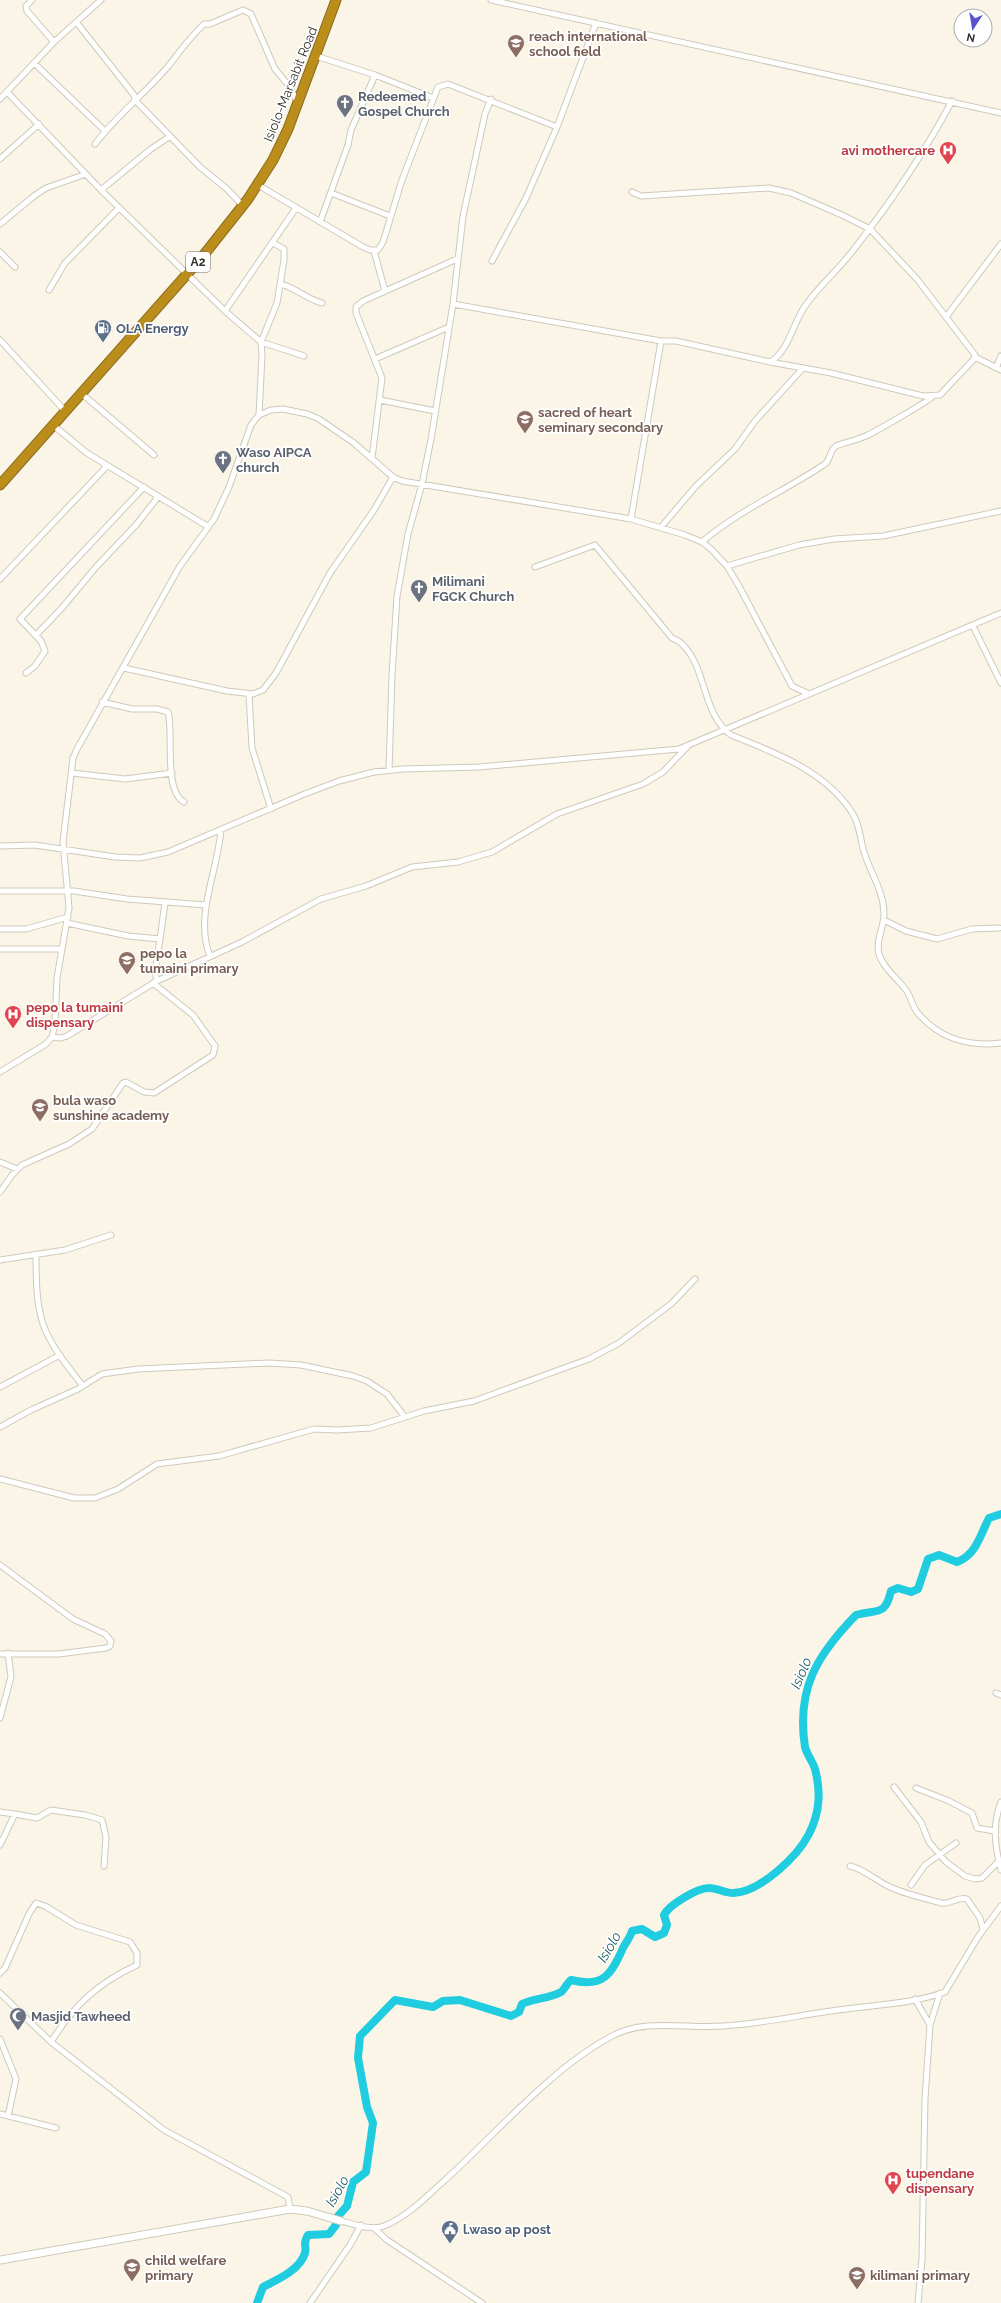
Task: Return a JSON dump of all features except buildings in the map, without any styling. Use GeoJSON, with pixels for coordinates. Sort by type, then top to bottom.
{"type":"FeatureCollection","features":[{"type":"Feature","properties":{"kind":"highway","name":"Isiolo-Marsabit Road"},"geometry":{"type":"LineString","coordinates":[[0,485],[54,426],[81,393],[186,274],[243,206],[258,185],[276,155],[299,103],[336,0]]}},
{"type":"Feature","properties":{"kind":"street"},"geometry":{"type":"LineString","coordinates":[[32,0],[26,6],[27,11],[54,42]]}},
{"type":"Feature","properties":{"kind":"street"},"geometry":{"type":"LineString","coordinates":[[0,99],[54,42],[101,0]]}},
{"type":"Feature","properties":{"kind":"street"},"geometry":{"type":"LineString","coordinates":[[491,0],[1001,113]]}},
{"type":"Feature","properties":{"kind":"street"},"geometry":{"type":"LineString","coordinates":[[95,144],[105,131],[170,64],[179,51],[204,24],[210,24],[243,10],[251,14],[275,69],[289,86],[299,103]]}},
{"type":"Feature","properties":{"kind":"street"},"geometry":{"type":"LineString","coordinates":[[77,23],[134,95],[135,100],[169,137],[243,206]]}},
{"type":"Feature","properties":{"kind":"street"},"geometry":{"type":"LineString","coordinates":[[492,261],[526,198],[557,127],[596,23]]}},
{"type":"Feature","properties":{"kind":"street"},"geometry":{"type":"LineString","coordinates":[[316,56],[375,75],[433,98]]}},
{"type":"Feature","properties":{"kind":"street"},"geometry":{"type":"LineString","coordinates":[[34,63],[105,131]]}},
{"type":"Feature","properties":{"kind":"street"},"geometry":{"type":"LineString","coordinates":[[320,222],[348,146],[351,130],[375,75]]}},
{"type":"Feature","properties":{"kind":"street"},"geometry":{"type":"LineString","coordinates":[[258,185],[363,247],[374,251],[378,250],[382,242],[390,216],[438,87],[444,84],[491,99],[557,127]]}},
{"type":"Feature","properties":{"kind":"street"},"geometry":{"type":"LineString","coordinates":[[7,92],[101,190],[225,311],[261,342],[304,356]]}},
{"type":"Feature","properties":{"kind":"street"},"geometry":{"type":"LineString","coordinates":[[389,770],[392,674],[397,596],[410,527],[422,484],[435,412],[450,327],[457,259],[472,173],[485,114],[491,99]]}},
{"type":"Feature","properties":{"kind":"street"},"geometry":{"type":"LineString","coordinates":[[770,362],[780,355],[805,306],[836,272],[870,229],[915,165],[952,101]]}},
{"type":"Feature","properties":{"kind":"street"},"geometry":{"type":"LineString","coordinates":[[0,159],[39,124]]}},
{"type":"Feature","properties":{"kind":"street"},"geometry":{"type":"LineString","coordinates":[[101,190],[151,149],[169,137]]}},
{"type":"Feature","properties":{"kind":"street"},"geometry":{"type":"LineString","coordinates":[[0,224],[46,188],[86,174]]}},
{"type":"Feature","properties":{"kind":"street"},"geometry":{"type":"LineString","coordinates":[[453,304],[661,341],[676,341],[803,368],[923,396],[940,395],[974,357],[974,352],[917,279],[870,229],[823,206],[778,189],[746,188],[641,196],[632,192]]}},
{"type":"Feature","properties":{"kind":"street"},"geometry":{"type":"LineString","coordinates":[[331,193],[390,216]]}},
{"type":"Feature","properties":{"kind":"street"},"geometry":{"type":"LineString","coordinates":[[49,290],[65,263],[119,208]]}},
{"type":"Feature","properties":{"kind":"street"},"geometry":{"type":"LineString","coordinates":[[225,311],[296,208]]}},
{"type":"Feature","properties":{"kind":"street"},"geometry":{"type":"LineString","coordinates":[[0,1072],[40,1050],[52,1037],[57,1017],[57,978],[68,920],[68,891],[66,858],[64,850],[73,758],[79,742],[124,668],[152,614],[180,566],[207,526],[214,519],[225,497],[248,430],[259,415],[262,356],[261,342],[277,303],[285,252],[273,243]]}},
{"type":"Feature","properties":{"kind":"street"},"geometry":{"type":"LineString","coordinates":[[946,317],[1001,244]]}},
{"type":"Feature","properties":{"kind":"street"},"geometry":{"type":"LineString","coordinates":[[374,251],[385,291]]}},
{"type":"Feature","properties":{"kind":"street"},"geometry":{"type":"LineString","coordinates":[[0,252],[15,267]]}},
{"type":"Feature","properties":{"kind":"street"},"geometry":{"type":"LineString","coordinates":[[372,458],[382,378],[355,309],[363,301],[457,259]]}},
{"type":"Feature","properties":{"kind":"street"},"geometry":{"type":"LineString","coordinates":[[280,284],[290,286],[306,297],[322,303]]}},
{"type":"Feature","properties":{"kind":"street"},"geometry":{"type":"LineString","coordinates":[[375,359],[450,327]]}},
{"type":"Feature","properties":{"kind":"street"},"geometry":{"type":"LineString","coordinates":[[0,340],[66,412]]}},
{"type":"Feature","properties":{"kind":"street"},"geometry":{"type":"LineString","coordinates":[[632,519],[661,341]]}},
{"type":"Feature","properties":{"kind":"street"},"geometry":{"type":"LineString","coordinates":[[974,357],[998,369],[1001,356]]}},
{"type":"Feature","properties":{"kind":"street"},"geometry":{"type":"LineString","coordinates":[[662,526],[701,480],[735,449],[755,421],[764,413],[803,368]]}},
{"type":"Feature","properties":{"kind":"street"},"geometry":{"type":"LineString","coordinates":[[81,393],[154,455]]}},
{"type":"Feature","properties":{"kind":"street"},"geometry":{"type":"LineString","coordinates":[[702,542],[785,487],[826,463],[832,449],[836,446],[867,436],[906,412],[929,402],[933,396]]}},
{"type":"Feature","properties":{"kind":"street"},"geometry":{"type":"LineString","coordinates":[[380,400],[435,412]]}},
{"type":"Feature","properties":{"kind":"street"},"geometry":{"type":"LineString","coordinates":[[259,415],[279,409],[307,414],[329,424],[372,458],[393,477],[402,481],[632,519],[662,526],[702,542],[727,566],[757,616],[792,686],[810,694]]}},
{"type":"Feature","properties":{"kind":"street"},"geometry":{"type":"LineString","coordinates":[[54,426],[87,453],[207,526]]}},
{"type":"Feature","properties":{"kind":"street"},"geometry":{"type":"LineString","coordinates":[[0,579],[108,466]]}},
{"type":"Feature","properties":{"kind":"street"},"geometry":{"type":"LineString","coordinates":[[124,668],[192,684],[249,694],[263,690],[273,679],[330,573],[374,510],[393,477]]}},
{"type":"Feature","properties":{"kind":"street"},"geometry":{"type":"LineString","coordinates":[[26,673],[35,666],[45,653],[44,646],[20,618],[23,613],[144,488]]}},
{"type":"Feature","properties":{"kind":"street"},"geometry":{"type":"LineString","coordinates":[[36,635],[62,608],[99,563],[136,525],[158,497]]}},
{"type":"Feature","properties":{"kind":"street"},"geometry":{"type":"LineString","coordinates":[[727,566],[799,545],[834,539],[883,536],[1001,511]]}},
{"type":"Feature","properties":{"kind":"street"},"geometry":{"type":"LineString","coordinates":[[535,567],[595,545],[672,638],[686,649],[716,717],[724,730],[806,769],[829,785],[841,798],[858,825],[864,850],[881,893],[884,920],[879,938],[880,954],[885,965],[908,993],[916,1010],[929,1025],[943,1035],[955,1039],[1001,1043]]}},
{"type":"Feature","properties":{"kind":"street"},"geometry":{"type":"LineString","coordinates":[[0,846],[35,846],[115,857],[140,858],[168,852],[339,781],[389,770],[479,766],[665,751],[687,746],[1001,613]]}},
{"type":"Feature","properties":{"kind":"street"},"geometry":{"type":"LineString","coordinates":[[973,626],[1001,683]]}},
{"type":"Feature","properties":{"kind":"street"},"geometry":{"type":"LineString","coordinates":[[249,694],[252,748],[271,810]]}},
{"type":"Feature","properties":{"kind":"street"},"geometry":{"type":"LineString","coordinates":[[102,702],[132,709],[167,711],[169,719],[169,758],[177,797],[184,802]]}},
{"type":"Feature","properties":{"kind":"street"},"geometry":{"type":"LineString","coordinates":[[52,1037],[61,1038],[67,1036],[155,982],[210,956],[320,899],[366,886],[412,867],[458,862],[492,852],[557,814],[643,784],[663,772],[687,746]]}},
{"type":"Feature","properties":{"kind":"street"},"geometry":{"type":"LineString","coordinates":[[72,773],[127,779],[172,773]]}},
{"type":"Feature","properties":{"kind":"street"},"geometry":{"type":"LineString","coordinates":[[210,956],[205,935],[206,905],[215,870],[221,830]]}},
{"type":"Feature","properties":{"kind":"street"},"geometry":{"type":"LineString","coordinates":[[0,891],[68,891],[165,903],[206,905]]}},
{"type":"Feature","properties":{"kind":"street"},"geometry":{"type":"LineString","coordinates":[[0,1192],[17,1170],[88,1132],[95,1125],[123,1083],[126,1082],[144,1092],[154,1093],[213,1054],[214,1046],[199,1022],[155,982],[155,972],[165,903]]}},
{"type":"Feature","properties":{"kind":"street"},"geometry":{"type":"LineString","coordinates":[[0,929],[26,929],[68,920],[128,936],[160,939]]}},
{"type":"Feature","properties":{"kind":"street"},"geometry":{"type":"LineString","coordinates":[[884,920],[906,931],[937,939],[972,930],[999,928]]}},
{"type":"Feature","properties":{"kind":"street"},"geometry":{"type":"LineString","coordinates":[[0,948],[62,949]]}},
{"type":"Feature","properties":{"kind":"street"},"geometry":{"type":"LineString","coordinates":[[0,1162],[17,1170]]}},
{"type":"Feature","properties":{"kind":"street"},"geometry":{"type":"LineString","coordinates":[[0,1260],[65,1250],[111,1235]]}},
{"type":"Feature","properties":{"kind":"street"},"geometry":{"type":"LineString","coordinates":[[36,1254],[42,1320],[60,1355],[83,1386]]}},
{"type":"Feature","properties":{"kind":"street"},"geometry":{"type":"LineString","coordinates":[[0,1479],[74,1498],[95,1498],[118,1489],[157,1464],[219,1456],[309,1430],[371,1428],[406,1417],[474,1401],[589,1359],[635,1334],[671,1304],[694,1279]]}},
{"type":"Feature","properties":{"kind":"street"},"geometry":{"type":"LineString","coordinates":[[0,1387],[60,1355]]}},
{"type":"Feature","properties":{"kind":"street"},"geometry":{"type":"LineString","coordinates":[[0,1427],[26,1412],[83,1386],[102,1374],[123,1370],[287,1364],[334,1372],[367,1381],[387,1394],[406,1417]]}},
{"type":"Feature","properties":{"kind":"street"},"geometry":{"type":"LineString","coordinates":[[0,1565],[73,1619],[105,1634],[112,1641],[110,1646],[106,1648],[64,1654],[0,1654]]}},
{"type":"Feature","properties":{"kind":"street"},"geometry":{"type":"LineString","coordinates":[[0,1718],[11,1676],[8,1653]]}},
{"type":"Feature","properties":{"kind":"street"},"geometry":{"type":"LineString","coordinates":[[894,1787],[915,1813],[929,1842],[956,1871],[975,1879],[982,1878],[999,1861]]}},
{"type":"Feature","properties":{"kind":"street"},"geometry":{"type":"LineString","coordinates":[[916,1788],[949,1801],[972,1813],[977,1828],[996,1831]]}},
{"type":"Feature","properties":{"kind":"street"},"geometry":{"type":"LineString","coordinates":[[1001,1802],[997,1813],[995,1844],[1001,1868]]}},
{"type":"Feature","properties":{"kind":"street"},"geometry":{"type":"LineString","coordinates":[[0,1812],[37,1818],[51,1810],[85,1815],[102,1820],[106,1837],[104,1866]]}},
{"type":"Feature","properties":{"kind":"street"},"geometry":{"type":"LineString","coordinates":[[0,1845],[15,1814]]}},
{"type":"Feature","properties":{"kind":"street"},"geometry":{"type":"LineString","coordinates":[[911,1886],[925,1865],[956,1843]]}},
{"type":"Feature","properties":{"kind":"street"},"geometry":{"type":"LineString","coordinates":[[850,1866],[861,1869],[876,1881],[890,1888],[943,1904],[958,1898],[967,1899],[980,1918],[983,1929]]}},
{"type":"Feature","properties":{"kind":"street"},"geometry":{"type":"LineString","coordinates":[[0,1973],[5,1968],[29,1914],[36,1903],[45,1906],[76,1925],[130,1942],[137,1953],[137,1965],[113,1976],[87,1996],[51,2042]]}},
{"type":"Feature","properties":{"kind":"street"},"geometry":{"type":"LineString","coordinates":[[0,2260],[290,2209],[307,2211],[331,2219],[374,2228],[384,2226],[413,2207],[547,2084],[598,2045],[622,2031],[635,2027],[651,2026],[691,2028],[761,2022],[915,1999],[945,1992],[952,1984],[983,1929],[1001,1906]]}},
{"type":"Feature","properties":{"kind":"street"},"geometry":{"type":"LineString","coordinates":[[0,1993],[51,2042],[164,2130],[288,2197],[290,2209]]}},
{"type":"Feature","properties":{"kind":"street"},"geometry":{"type":"LineString","coordinates":[[918,2303],[922,2259],[925,2099],[930,2025],[940,1993]]}},
{"type":"Feature","properties":{"kind":"street"},"geometry":{"type":"LineString","coordinates":[[915,1999],[930,2025]]}},
{"type":"Feature","properties":{"kind":"street"},"geometry":{"type":"LineString","coordinates":[[0,2039],[16,2078],[8,2116]]}},
{"type":"Feature","properties":{"kind":"street"},"geometry":{"type":"LineString","coordinates":[[0,2114],[56,2128]]}},
{"type":"Feature","properties":{"kind":"street"},"geometry":{"type":"LineString","coordinates":[[310,2303],[350,2245],[361,2225]]}},
{"type":"Feature","properties":{"kind":"street"},"geometry":{"type":"LineString","coordinates":[[374,2228],[387,2240],[482,2303]]}},
{"type":"Feature","properties":{"kind":"waterway","name":"Isiolo"},"geometry":{"type":"LineString","coordinates":[[257,2303],[263,2287],[287,2274],[302,2259],[305,2253],[305,2241],[308,2235],[329,2234],[336,2225],[338,2216],[347,2206],[353,2182],[366,2172],[373,2123],[367,2107],[358,2058],[360,2036],[395,2000],[433,2007],[443,2001],[460,2000],[511,2016],[519,2012],[522,2004],[561,1992],[571,1980],[591,1982],[598,1981],[604,1977],[614,1966],[632,1931],[642,1929],[655,1937],[664,1933],[667,1925],[664,1915],[677,1902],[691,1894],[709,1888],[730,1893],[744,1891],[755,1887],[777,1872],[796,1853],[809,1834],[813,1826],[817,1810],[819,1794],[817,1777],[814,1766],[805,1747],[803,1726],[807,1690],[812,1674],[820,1659],[830,1644],[856,1615],[875,1612],[883,1608],[889,1599],[891,1591],[898,1588],[911,1592],[918,1589],[928,1559],[939,1555],[957,1562],[964,1559],[974,1549],[989,1518],[1001,1514]]}},
{"type":"Feature","properties":{"kind":"place","name":"reach international school field"},"geometry":{"type":"Point","coordinates":[516,58]}},
{"type":"Feature","properties":{"kind":"place","name":"Redeemed Gospel Church"},"geometry":{"type":"Point","coordinates":[345,118]}},
{"type":"Feature","properties":{"kind":"place","name":"avi mothercare"},"geometry":{"type":"Point","coordinates":[948,165]}},
{"type":"Feature","properties":{"kind":"place","name":"OLA Energy"},"geometry":{"type":"Point","coordinates":[103,343]}},
{"type":"Feature","properties":{"kind":"place","name":"sacred of heart seminary secondary"},"geometry":{"type":"Point","coordinates":[525,434]}},
{"type":"Feature","properties":{"kind":"place","name":"Waso AIPCA church"},"geometry":{"type":"Point","coordinates":[223,474]}},
{"type":"Feature","properties":{"kind":"place","name":"Milimani FGCK Church"},"geometry":{"type":"Point","coordinates":[419,603]}},
{"type":"Feature","properties":{"kind":"place","name":"pepo la tumaini primary"},"geometry":{"type":"Point","coordinates":[127,975]}},
{"type":"Feature","properties":{"kind":"place","name":"pepo la tumaini dispensary"},"geometry":{"type":"Point","coordinates":[13,1029]}},
{"type":"Feature","properties":{"kind":"place","name":"bula waso sunshine academy"},"geometry":{"type":"Point","coordinates":[40,1122]}},
{"type":"Feature","properties":{"kind":"place","name":"Masjid Tawheed"},"geometry":{"type":"Point","coordinates":[18,2031]}},
{"type":"Feature","properties":{"kind":"place","name":"tupendane dispensary"},"geometry":{"type":"Point","coordinates":[893,2195]}},
{"type":"Feature","properties":{"kind":"place","name":"l.waso ap post"},"geometry":{"type":"Point","coordinates":[450,2244]}},
{"type":"Feature","properties":{"kind":"place","name":"child welfare primary"},"geometry":{"type":"Point","coordinates":[132,2282]}},
{"type":"Feature","properties":{"kind":"place","name":"kilimani primary"},"geometry":{"type":"Point","coordinates":[857,2290]}}]}
